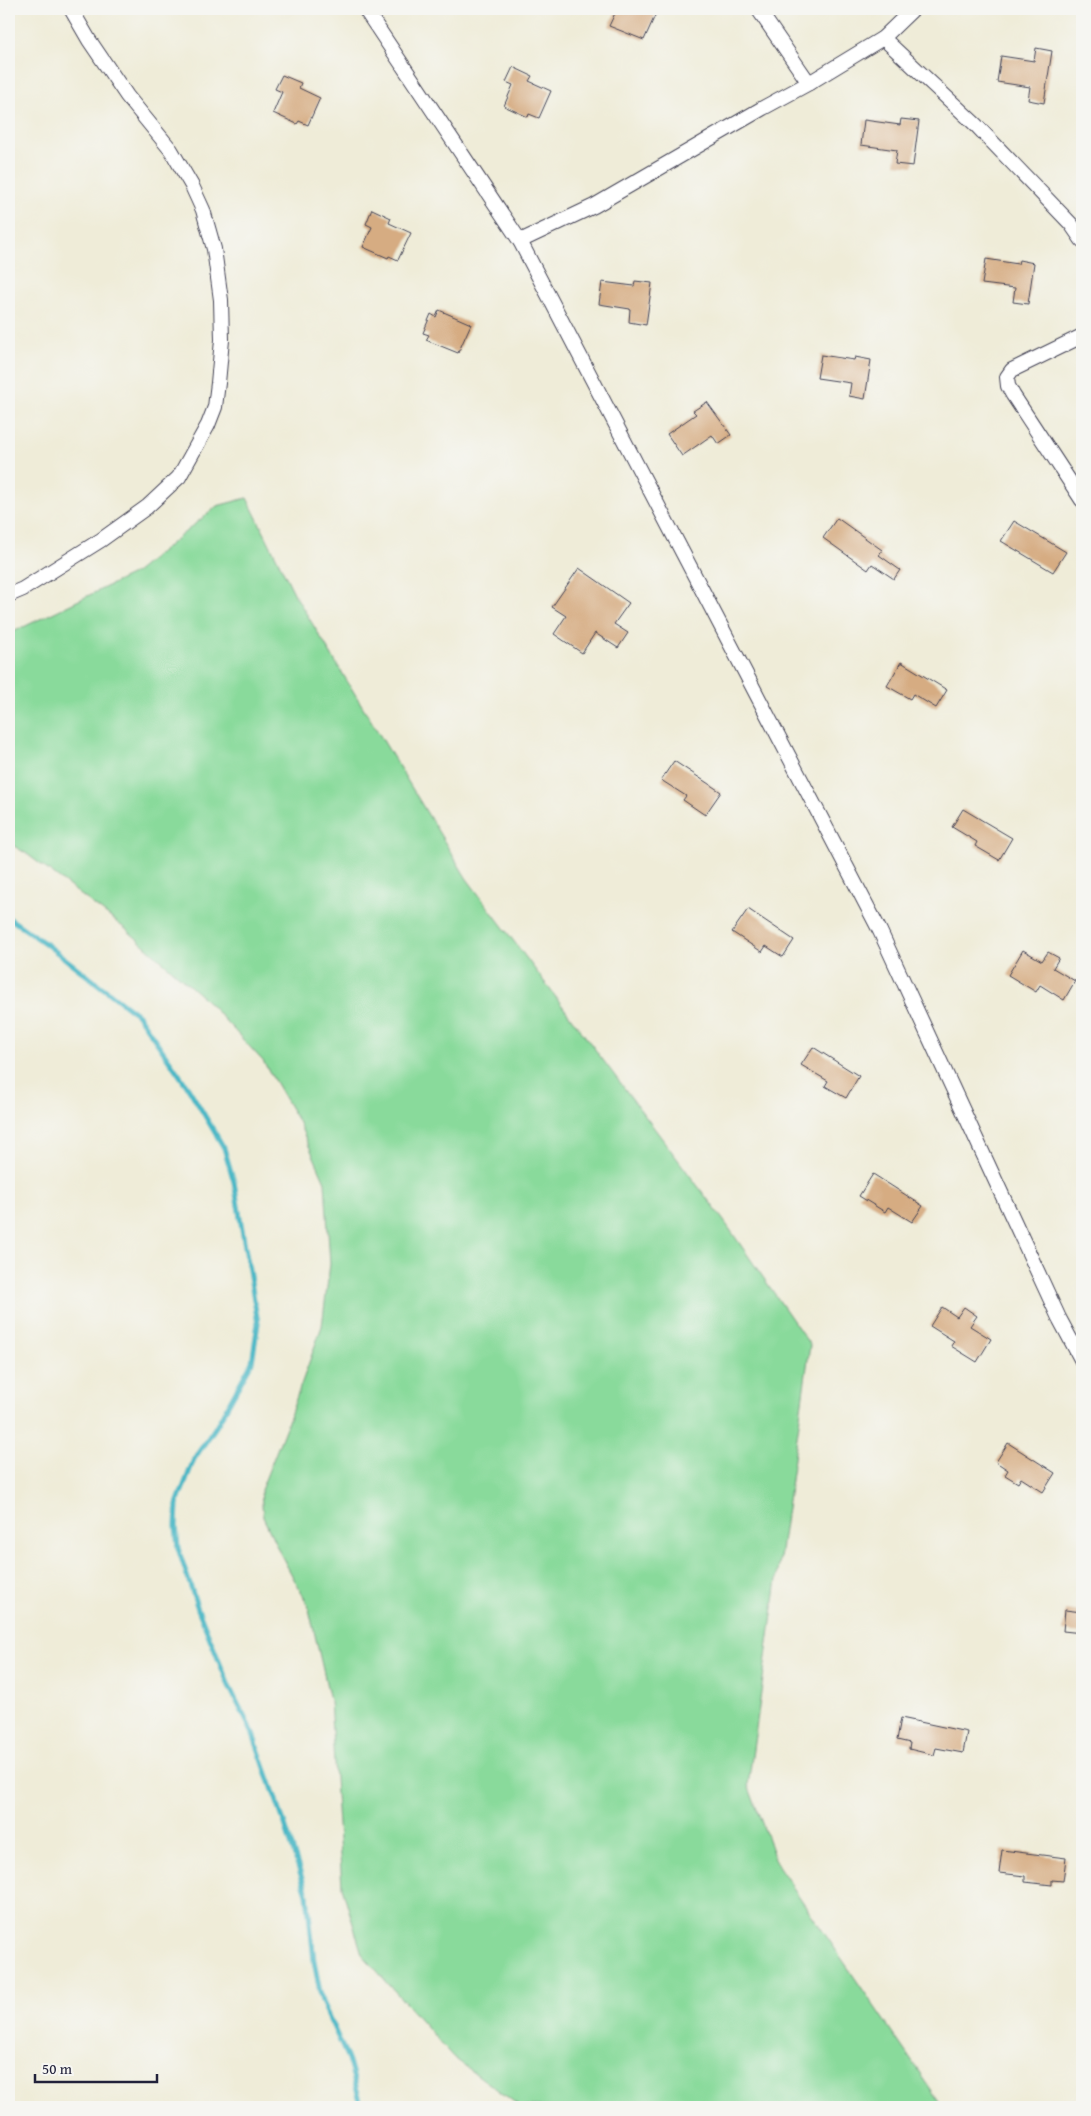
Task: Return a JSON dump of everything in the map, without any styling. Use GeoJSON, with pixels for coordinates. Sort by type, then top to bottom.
{"type":"FeatureCollection","features":[{"type":"Feature","properties":{"kind":"street"},"geometry":{"type":"LineString","coordinates":[[9,596],[101,540],[146,507],[179,477],[208,425],[215,407],[218,383],[222,340],[220,300],[214,249],[203,210],[192,186],[170,150],[127,96],[88,40],[71,9]]}},
{"type":"Feature","properties":{"kind":"street"},"geometry":{"type":"LineString","coordinates":[[365,9],[520,241],[880,931],[1059,1318],[1082,1361]]}},
{"type":"Feature","properties":{"kind":"street"},"geometry":{"type":"LineString","coordinates":[[758,9],[809,83]]}},
{"type":"Feature","properties":{"kind":"street"},"geometry":{"type":"LineString","coordinates":[[520,241],[594,206],[809,83],[883,38],[913,9]]}},
{"type":"Feature","properties":{"kind":"street"},"geometry":{"type":"LineString","coordinates":[[883,38],[975,124],[1071,224],[1082,240]]}},
{"type":"Feature","properties":{"kind":"street"},"geometry":{"type":"LineString","coordinates":[[1082,336],[1012,370],[1007,377],[1008,386],[1013,395],[1082,500]]}},
{"type":"Feature","properties":{"kind":"green space"},"geometry":{"type":"Polygon","coordinates":[[[247,498],[295,595],[467,879],[724,1221],[810,1345],[748,1785],[777,1864],[943,2107],[521,2107],[453,2057],[362,1954],[342,1887],[330,1700],[308,1605],[263,1517],[261,1490],[322,1326],[330,1264],[325,1182],[298,1121],[263,1061],[206,1000],[127,930],[27,854],[9,843],[9,634],[135,573],[217,506],[247,498]]]}},
{"type":"Feature","properties":{"kind":"building"},"geometry":{"type":"Polygon","coordinates":[[[617,9],[658,9],[644,40],[609,26],[617,9]]]}},
{"type":"Feature","properties":{"kind":"building"},"geometry":{"type":"Polygon","coordinates":[[[1036,48],[1052,51],[1044,103],[1028,100],[1030,87],[997,82],[1001,56],[1034,61],[1036,48]]]}},
{"type":"Feature","properties":{"kind":"building"},"geometry":{"type":"Polygon","coordinates":[[[513,67],[532,76],[529,81],[551,91],[539,118],[529,114],[528,117],[504,106],[513,85],[506,82],[513,67]]]}},
{"type":"Feature","properties":{"kind":"building"},"geometry":{"type":"Polygon","coordinates":[[[282,75],[301,83],[299,88],[320,98],[308,125],[299,121],[297,124],[273,113],[282,92],[275,89],[282,75]]]}},
{"type":"Feature","properties":{"kind":"building"},"geometry":{"type":"Polygon","coordinates":[[[901,119],[919,121],[913,166],[895,164],[897,150],[861,145],[864,120],[900,125],[901,119]]]}},
{"type":"Feature","properties":{"kind":"building"},"geometry":{"type":"Polygon","coordinates":[[[372,209],[391,218],[389,223],[411,233],[398,260],[389,256],[388,258],[363,247],[372,227],[366,224],[372,209]]]}},
{"type":"Feature","properties":{"kind":"building"},"geometry":{"type":"Polygon","coordinates":[[[986,259],[1018,264],[1019,260],[1034,263],[1028,304],[1013,302],[1015,288],[982,284],[986,259]]]}},
{"type":"Feature","properties":{"kind":"building"},"geometry":{"type":"Polygon","coordinates":[[[635,281],[652,283],[646,325],[629,322],[630,309],[599,304],[602,282],[634,286],[635,281]]]}},
{"type":"Feature","properties":{"kind":"building"},"geometry":{"type":"Polygon","coordinates":[[[439,310],[471,324],[458,353],[426,340],[429,335],[423,333],[431,314],[436,317],[439,310]]]}},
{"type":"Feature","properties":{"kind":"building"},"geometry":{"type":"Polygon","coordinates":[[[821,355],[854,360],[855,357],[871,360],[865,399],[849,396],[851,383],[817,378],[821,355]]]}},
{"type":"Feature","properties":{"kind":"building"},"geometry":{"type":"Polygon","coordinates":[[[707,402],[731,435],[718,444],[712,435],[682,456],[667,434],[696,414],[693,411],[707,402]]]}},
{"type":"Feature","properties":{"kind":"building"},"geometry":{"type":"Polygon","coordinates":[[[837,518],[882,550],[879,555],[900,570],[894,579],[872,564],[868,570],[823,538],[837,518]]]}},
{"type":"Feature","properties":{"kind":"building"},"geometry":{"type":"Polygon","coordinates":[[[1014,521],[1066,552],[1053,572],[1001,541],[1014,521]]]}},
{"type":"Feature","properties":{"kind":"building"},"geometry":{"type":"Polygon","coordinates":[[[579,568],[629,603],[614,624],[628,633],[618,648],[595,633],[582,653],[554,634],[566,616],[552,607],[579,568]]]}},
{"type":"Feature","properties":{"kind":"building"},"geometry":{"type":"Polygon","coordinates":[[[901,662],[947,690],[936,708],[913,694],[910,699],[887,686],[901,662]]]}},
{"type":"Feature","properties":{"kind":"building"},"geometry":{"type":"Polygon","coordinates":[[[674,761],[721,792],[705,815],[683,800],[686,796],[661,780],[674,761]]]}},
{"type":"Feature","properties":{"kind":"building"},"geometry":{"type":"Polygon","coordinates":[[[963,809],[1012,838],[999,860],[975,846],[977,842],[952,827],[963,809]]]}},
{"type":"Feature","properties":{"kind":"building"},"geometry":{"type":"Polygon","coordinates":[[[748,909],[794,940],[783,957],[766,946],[762,952],[732,932],[748,909]]]}},
{"type":"Feature","properties":{"kind":"building"},"geometry":{"type":"Polygon","coordinates":[[[1023,950],[1042,961],[1048,952],[1059,958],[1053,968],[1075,981],[1064,1000],[1040,985],[1036,992],[1008,975],[1023,950]]]}},
{"type":"Feature","properties":{"kind":"building"},"geometry":{"type":"Polygon","coordinates":[[[813,1047],[859,1076],[846,1098],[825,1086],[828,1081],[801,1065],[813,1047]]]}},
{"type":"Feature","properties":{"kind":"building"},"geometry":{"type":"Polygon","coordinates":[[[873,1174],[923,1206],[912,1222],[888,1207],[885,1212],[859,1196],[873,1174]]]}},
{"type":"Feature","properties":{"kind":"building"},"geometry":{"type":"Polygon","coordinates":[[[942,1307],[957,1317],[964,1307],[977,1316],[970,1326],[991,1339],[977,1362],[951,1346],[954,1341],[930,1326],[942,1307]]]}},
{"type":"Feature","properties":{"kind":"building"},"geometry":{"type":"Polygon","coordinates":[[[1008,1443],[1055,1473],[1043,1492],[1021,1478],[1018,1483],[1005,1475],[1008,1470],[996,1462],[1008,1443]]]}},
{"type":"Feature","properties":{"kind":"building"},"geometry":{"type":"Polygon","coordinates":[[[1065,1610],[1082,1612],[1082,1633],[1063,1631],[1065,1610]]]}},
{"type":"Feature","properties":{"kind":"building"},"geometry":{"type":"Polygon","coordinates":[[[901,1718],[967,1732],[963,1753],[936,1748],[934,1755],[909,1749],[910,1743],[897,1740],[901,1718]]]}},
{"type":"Feature","properties":{"kind":"building"},"geometry":{"type":"Polygon","coordinates":[[[1002,1850],[1066,1858],[1063,1881],[1052,1880],[1052,1885],[1025,1882],[1025,1876],[999,1873],[1002,1850]]]}},
{"type":"Feature","properties":{"kind":"waterway"},"geometry":{"type":"LineString","coordinates":[[9,918],[138,1015],[189,1089],[224,1148],[234,1182],[258,1323],[252,1362],[217,1425],[194,1459],[177,1504],[178,1548],[198,1609],[229,1686],[253,1734],[283,1819],[307,1894],[314,1961],[322,2002],[348,2059],[362,2107]]}}]}
